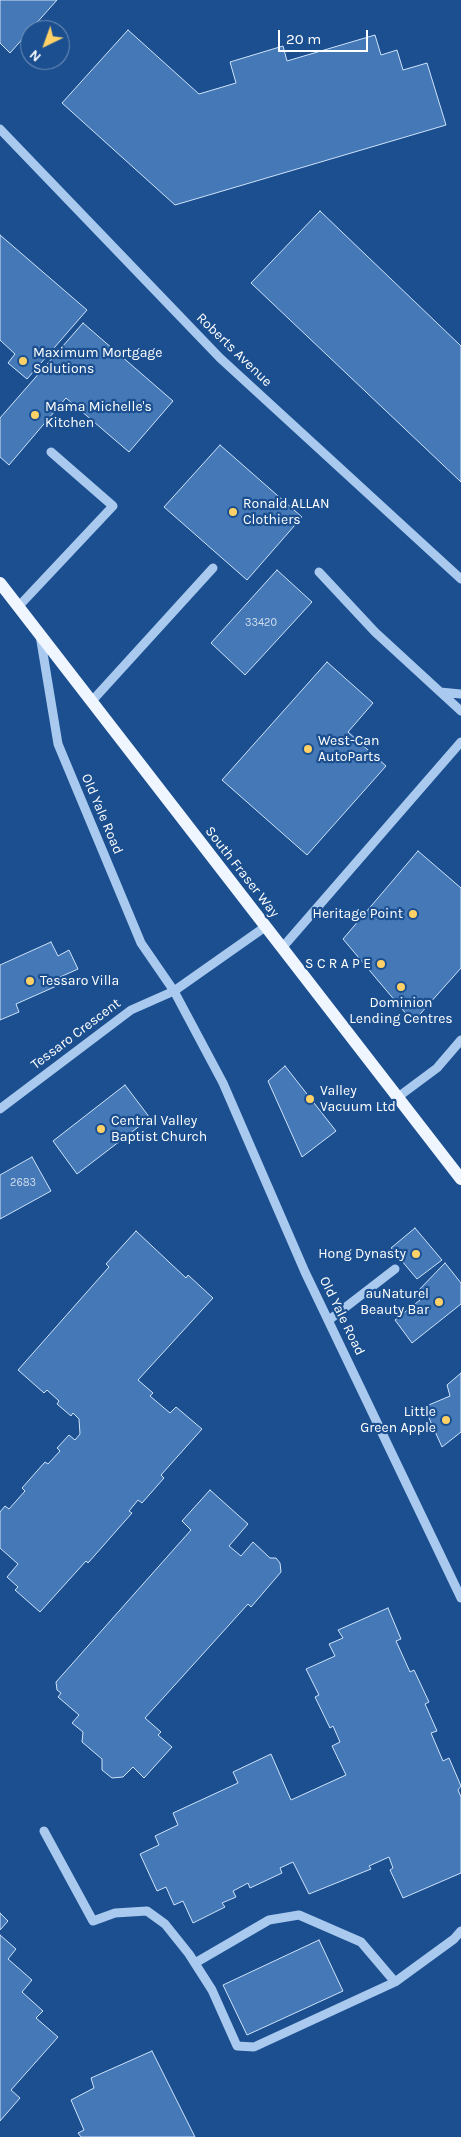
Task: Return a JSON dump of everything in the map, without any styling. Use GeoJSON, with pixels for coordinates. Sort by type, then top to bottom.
{"type":"FeatureCollection","features":[{"type":"Feature","properties":{"kind":"main road","name":"South Fraser Way"},"geometry":{"type":"LineString","coordinates":[[0,583],[264,927],[461,1179]]}},
{"type":"Feature","properties":{"kind":"street","name":"Roberts Avenue"},"geometry":{"type":"LineString","coordinates":[[0,129],[220,358],[461,579]]}},
{"type":"Feature","properties":{"kind":"street"},"geometry":{"type":"LineString","coordinates":[[18,607],[114,506],[51,452]]}},
{"type":"Feature","properties":{"kind":"street"},"geometry":{"type":"LineString","coordinates":[[91,702],[213,568]]}},
{"type":"Feature","properties":{"kind":"street"},"geometry":{"type":"LineString","coordinates":[[319,572],[375,632],[461,711]]}},
{"type":"Feature","properties":{"kind":"street","name":"Old Yale Road"},"geometry":{"type":"LineString","coordinates":[[40,635],[58,744],[142,943],[174,991],[223,1083],[305,1272],[461,1598]]}},
{"type":"Feature","properties":{"kind":"street"},"geometry":{"type":"LineString","coordinates":[[440,692],[461,694]]}},
{"type":"Feature","properties":{"kind":"street"},"geometry":{"type":"LineString","coordinates":[[282,948],[461,742]]}},
{"type":"Feature","properties":{"kind":"street"},"geometry":{"type":"LineString","coordinates":[[174,991],[264,927]]}},
{"type":"Feature","properties":{"kind":"street","name":"Tessaro Crescent"},"geometry":{"type":"LineString","coordinates":[[0,1109],[131,1010],[174,991]]}},
{"type":"Feature","properties":{"kind":"street"},"geometry":{"type":"LineString","coordinates":[[398,1097],[437,1068],[461,1040]]}},
{"type":"Feature","properties":{"kind":"street"},"geometry":{"type":"LineString","coordinates":[[329,1320],[394,1269]]}},
{"type":"Feature","properties":{"kind":"street"},"geometry":{"type":"LineString","coordinates":[[44,1831],[93,1921],[115,1913],[147,1911],[165,1924],[195,1963],[212,1990],[237,2046],[254,2047],[395,1982],[454,1939],[461,1931]]}},
{"type":"Feature","properties":{"kind":"street"},"geometry":{"type":"LineString","coordinates":[[195,1963],[269,1920],[299,1915],[361,1942],[395,1982]]}},
{"type":"Feature","properties":{"kind":"building"},"geometry":{"type":"Polygon","coordinates":[[[0,0],[57,0],[39,20],[20,20],[20,42],[10,53],[0,43],[0,0]]]}},
{"type":"Feature","properties":{"kind":"building"},"geometry":{"type":"Polygon","coordinates":[[[128,30],[199,94],[236,83],[230,62],[283,46],[287,61],[375,35],[381,55],[397,50],[403,70],[427,63],[446,125],[175,205],[62,103],[128,30]]]}},
{"type":"Feature","properties":{"kind":"building"},"geometry":{"type":"Polygon","coordinates":[[[320,211],[461,346],[461,482],[251,283],[320,211]]]}},
{"type":"Feature","properties":{"kind":"building"},"geometry":{"type":"Polygon","coordinates":[[[0,235],[87,310],[27,379],[8,363],[15,354],[0,340],[0,235]]]}},
{"type":"Feature","properties":{"kind":"building"},"geometry":{"type":"Polygon","coordinates":[[[83,323],[173,401],[129,452],[66,398],[9,465],[0,457],[0,418],[83,323]]]}},
{"type":"Feature","properties":{"kind":"building","name":"Ronald ALLAN Clothiers"},"geometry":{"type":"Polygon","coordinates":[[[220,445],[302,517],[247,580],[164,507],[220,445]]]}},
{"type":"Feature","properties":{"kind":"building"},"geometry":{"type":"Polygon","coordinates":[[[277,570],[312,602],[245,675],[211,643],[277,570]]]}},
{"type":"Feature","properties":{"kind":"building","name":"West-Can AutoParts"},"geometry":{"type":"Polygon","coordinates":[[[327,662],[373,703],[348,732],[386,766],[307,855],[222,780],[327,662]]]}},
{"type":"Feature","properties":{"kind":"building","name":"Heritage Point"},"geometry":{"type":"Polygon","coordinates":[[[418,851],[461,888],[461,968],[413,1022],[343,939],[418,851]]]}},
{"type":"Feature","properties":{"kind":"building","name":"Tessaro Villa"},"geometry":{"type":"Polygon","coordinates":[[[51,942],[58,956],[69,950],[78,969],[58,978],[61,984],[16,1004],[19,1012],[0,1020],[0,965],[51,942]]]}},
{"type":"Feature","properties":{"kind":"building"},"geometry":{"type":"Polygon","coordinates":[[[285,1066],[336,1131],[302,1157],[268,1081],[285,1066]]]}},
{"type":"Feature","properties":{"kind":"building","name":"Central Valley Baptist Church"},"geometry":{"type":"Polygon","coordinates":[[[125,1085],[150,1118],[77,1174],[53,1141],[125,1085]]]}},
{"type":"Feature","properties":{"kind":"building"},"geometry":{"type":"Polygon","coordinates":[[[32,1157],[51,1191],[0,1219],[0,1175],[32,1157]]]}},
{"type":"Feature","properties":{"kind":"building","name":"Hong Dynasty"},"geometry":{"type":"Polygon","coordinates":[[[415,1228],[442,1260],[417,1279],[391,1248],[415,1228]]]}},
{"type":"Feature","properties":{"kind":"building"},"geometry":{"type":"Polygon","coordinates":[[[136,1231],[186,1278],[188,1275],[213,1298],[138,1380],[153,1393],[150,1396],[170,1413],[176,1407],[202,1429],[161,1475],[164,1478],[142,1503],[138,1500],[129,1511],[132,1513],[88,1563],[86,1561],[40,1612],[15,1590],[18,1587],[7,1577],[18,1564],[0,1548],[0,1512],[5,1506],[9,1509],[25,1491],[22,1488],[45,1462],[48,1464],[60,1451],[57,1448],[69,1435],[75,1440],[80,1434],[79,1419],[73,1413],[71,1416],[57,1404],[59,1401],[47,1390],[44,1393],[18,1370],[109,1267],[106,1264],[136,1231]]]}},
{"type":"Feature","properties":{"kind":"building","name":"auNaturel Beauty Bar"},"geometry":{"type":"Polygon","coordinates":[[[445,1263],[461,1283],[461,1304],[412,1343],[395,1320],[420,1300],[415,1294],[445,1263]]]}},
{"type":"Feature","properties":{"kind":"building","name":"Little Green Apple"},"geometry":{"type":"Polygon","coordinates":[[[461,1373],[461,1432],[442,1447],[424,1407],[450,1396],[447,1385],[461,1373]]]}},
{"type":"Feature","properties":{"kind":"building"},"geometry":{"type":"Polygon","coordinates":[[[210,1490],[248,1524],[229,1546],[241,1556],[253,1542],[270,1558],[276,1558],[280,1563],[281,1572],[251,1607],[248,1604],[145,1718],[161,1732],[158,1735],[172,1747],[144,1778],[133,1767],[123,1777],[112,1778],[102,1770],[102,1759],[82,1742],[83,1732],[72,1723],[79,1715],[58,1697],[61,1693],[57,1690],[56,1682],[191,1530],[182,1521],[210,1490]]]}},
{"type":"Feature","properties":{"kind":"building"},"geometry":{"type":"Polygon","coordinates":[[[388,1608],[401,1639],[396,1641],[410,1672],[414,1670],[429,1702],[425,1704],[437,1731],[431,1733],[443,1761],[449,1758],[461,1786],[458,1790],[461,1797],[461,1873],[403,1898],[390,1870],[393,1868],[389,1857],[369,1866],[371,1869],[309,1894],[293,1862],[280,1868],[282,1873],[250,1888],[248,1883],[233,1891],[236,1897],[222,1903],[225,1907],[193,1923],[183,1901],[174,1905],[166,1887],[157,1891],[140,1854],[159,1845],[155,1836],[178,1825],[173,1813],[238,1783],[233,1772],[271,1754],[291,1800],[346,1775],[332,1746],[340,1742],[333,1726],[330,1728],[315,1697],[319,1695],[306,1669],[335,1656],[329,1644],[343,1638],[338,1630],[388,1608]]]}},
{"type":"Feature","properties":{"kind":"building"},"geometry":{"type":"Polygon","coordinates":[[[0,1913],[8,1921],[0,1930],[0,1913]]]}},
{"type":"Feature","properties":{"kind":"building"},"geometry":{"type":"Polygon","coordinates":[[[0,1935],[16,1949],[8,1959],[32,1980],[22,1992],[43,2011],[36,2018],[58,2037],[11,2090],[20,2098],[0,2121],[0,1935]]]}},
{"type":"Feature","properties":{"kind":"building"},"geometry":{"type":"Polygon","coordinates":[[[319,1940],[343,1991],[247,2035],[223,1985],[319,1940]]]}},
{"type":"Feature","properties":{"kind":"building"},"geometry":{"type":"Polygon","coordinates":[[[152,2051],[195,2137],[81,2137],[78,2133],[84,2130],[71,2100],[94,2088],[91,2078],[152,2051]]]}},
{"type":"Feature","properties":{"kind":"place","name":"Maximum Mortgage Solutions"},"geometry":{"type":"Point","coordinates":[23,361]}},
{"type":"Feature","properties":{"kind":"place","name":"Mama Michelle's Kitchen"},"geometry":{"type":"Point","coordinates":[35,415]}},
{"type":"Feature","properties":{"kind":"place","name":"Ronald ALLAN Clothiers"},"geometry":{"type":"Point","coordinates":[233,512]}},
{"type":"Feature","properties":{"kind":"place","name":"West-Can AutoParts"},"geometry":{"type":"Point","coordinates":[308,749]}},
{"type":"Feature","properties":{"kind":"place","name":"Heritage Point"},"geometry":{"type":"Point","coordinates":[413,914]}},
{"type":"Feature","properties":{"kind":"place","name":"S C R A P E"},"geometry":{"type":"Point","coordinates":[381,964]}},
{"type":"Feature","properties":{"kind":"place","name":"Tessaro Villa"},"geometry":{"type":"Point","coordinates":[30,981]}},
{"type":"Feature","properties":{"kind":"place","name":"Dominion Lending Centres"},"geometry":{"type":"Point","coordinates":[401,987]}},
{"type":"Feature","properties":{"kind":"place","name":"Valley Vacuum Ltd"},"geometry":{"type":"Point","coordinates":[310,1099]}},
{"type":"Feature","properties":{"kind":"place","name":"Central Valley Baptist Church"},"geometry":{"type":"Point","coordinates":[101,1129]}},
{"type":"Feature","properties":{"kind":"place","name":"Hong Dynasty"},"geometry":{"type":"Point","coordinates":[416,1254]}},
{"type":"Feature","properties":{"kind":"place","name":"auNaturel Beauty Bar"},"geometry":{"type":"Point","coordinates":[439,1302]}},
{"type":"Feature","properties":{"kind":"place","name":"Little Green Apple"},"geometry":{"type":"Point","coordinates":[446,1420]}}]}
